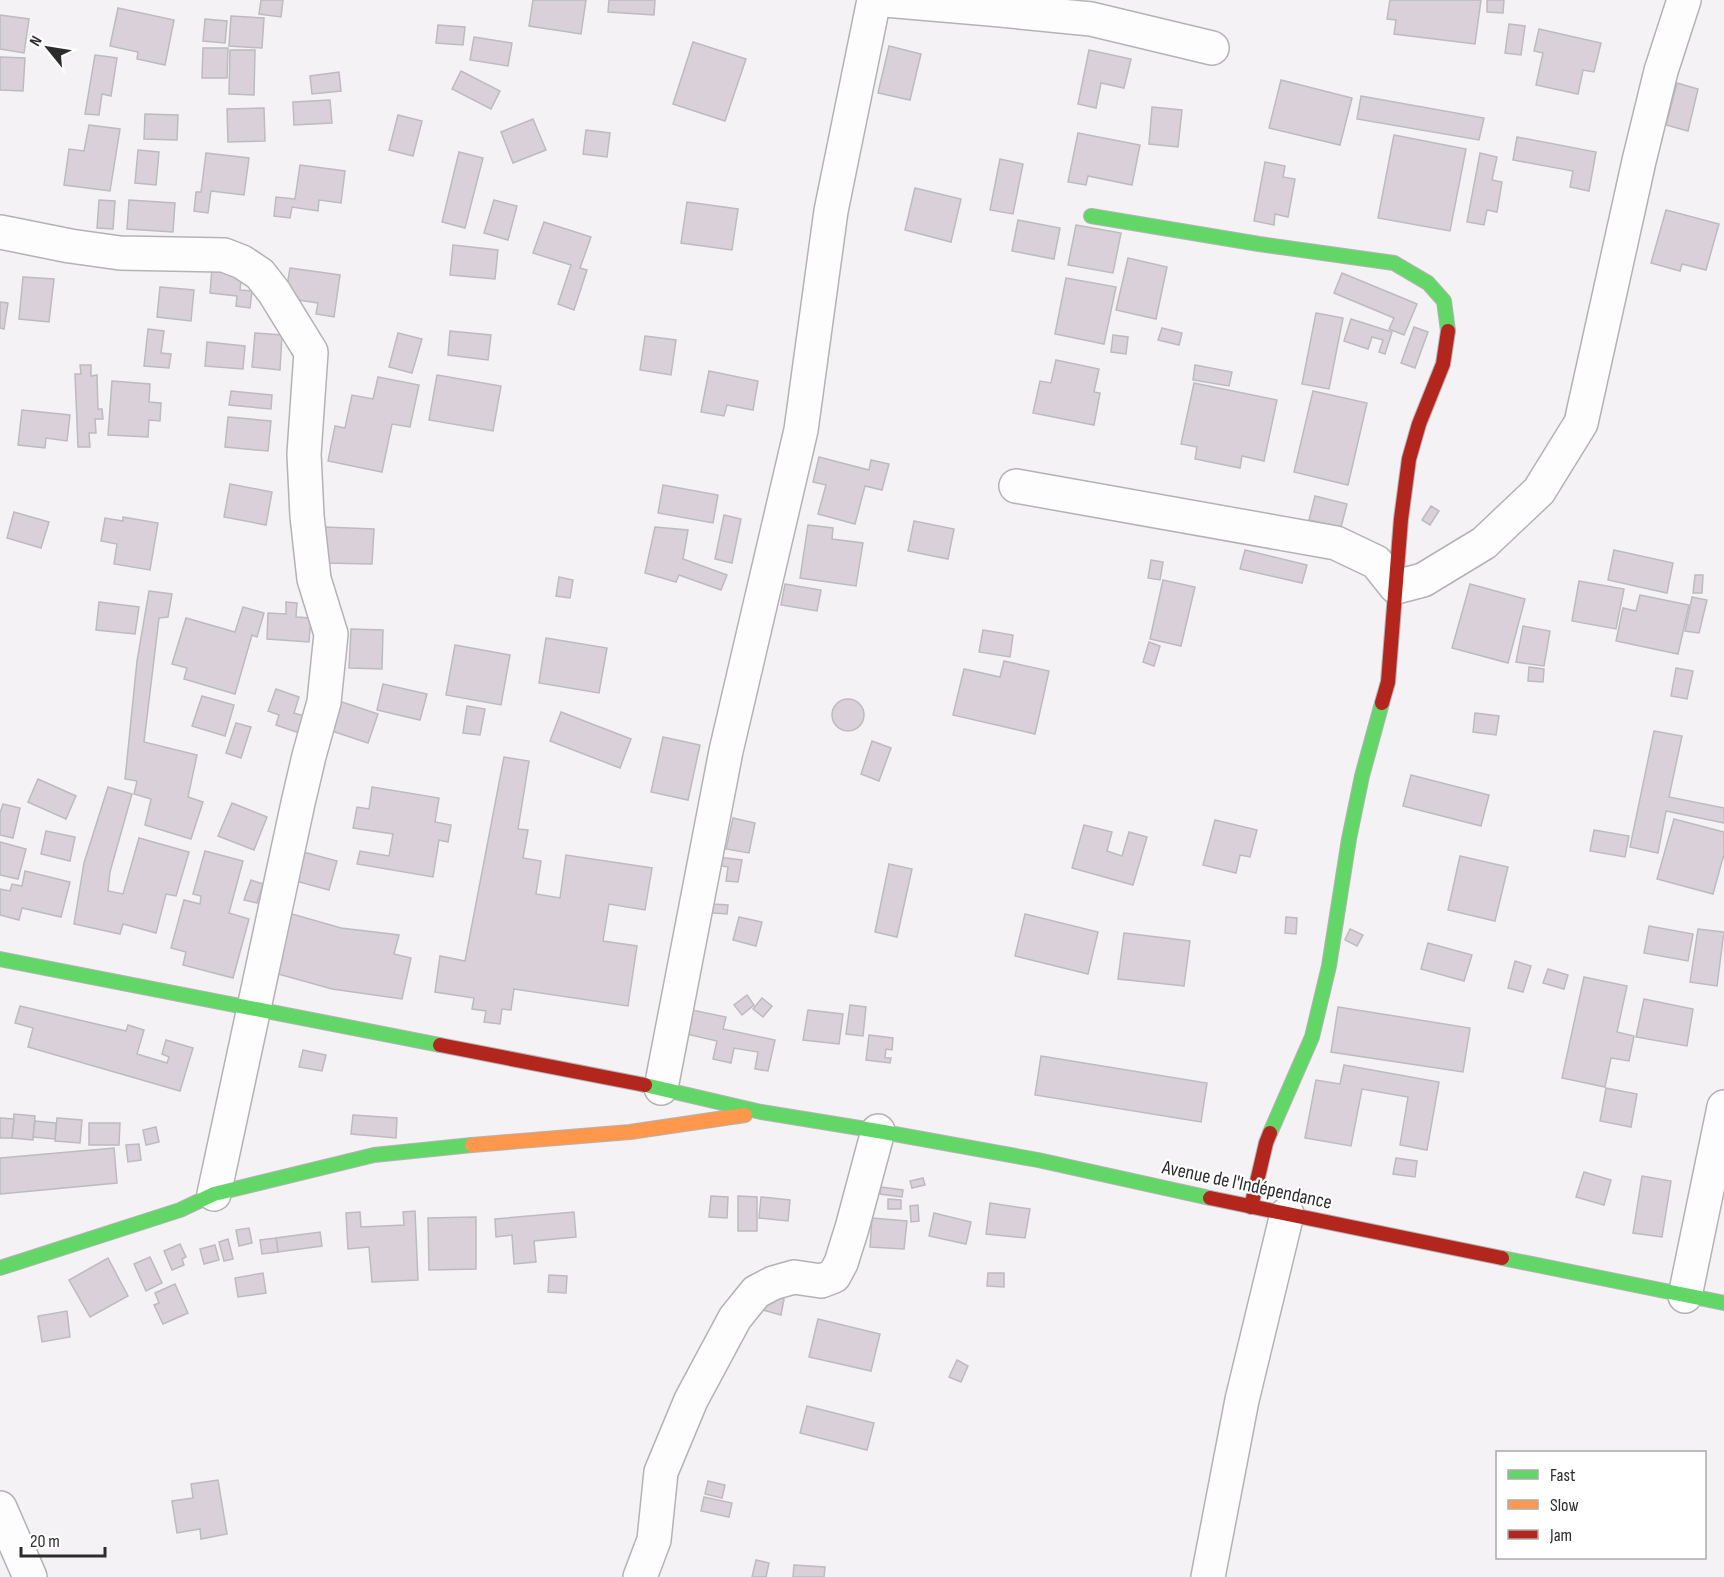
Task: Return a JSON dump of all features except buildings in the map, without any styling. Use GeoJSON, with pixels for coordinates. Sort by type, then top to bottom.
{"type":"FeatureCollection","features":[{"type":"Feature","properties":{"kind":"main road"},"geometry":{"type":"LineString","coordinates":[[1091,216],[1259,244],[1394,263],[1428,283],[1444,301],[1448,328],[1443,364],[1419,424],[1409,459],[1401,519],[1388,682],[1362,776],[1349,839],[1329,966],[1312,1037],[1266,1143],[1251,1207]]}},
{"type":"Feature","properties":{"kind":"main road"},"geometry":{"type":"LineString","coordinates":[[0,959],[661,1088],[761,1112]]}},
{"type":"Feature","properties":{"kind":"main road"},"geometry":{"type":"LineString","coordinates":[[0,1268],[180,1210],[214,1194],[374,1155],[515,1140],[630,1132],[761,1112]]}},
{"type":"Feature","properties":{"kind":"main road","name":"Avenue de l'Indépendance"},"geometry":{"type":"LineString","coordinates":[[761,1112],[1038,1160],[1251,1207],[1724,1304]]}},
{"type":"Feature","properties":{"kind":"street"},"geometry":{"type":"LineString","coordinates":[[661,1088],[726,751],[801,430],[831,211],[873,0]]}},
{"type":"Feature","properties":{"kind":"street"},"geometry":{"type":"LineString","coordinates":[[885,0],[990,9],[1093,10],[1212,48]]}},
{"type":"Feature","properties":{"kind":"street"},"geometry":{"type":"LineString","coordinates":[[1016,486],[1336,543],[1376,562],[1396,587],[1423,580],[1484,543],[1539,491],[1581,423],[1639,161],[1661,71],[1684,0]]}},
{"type":"Feature","properties":{"kind":"street"},"geometry":{"type":"LineString","coordinates":[[0,232],[120,253],[224,255],[242,262],[260,274],[274,292],[311,352],[304,454],[307,516],[314,579],[331,634],[324,702],[306,766],[214,1194]]}},
{"type":"Feature","properties":{"kind":"street"},"geometry":{"type":"LineString","coordinates":[[1685,1296],[1724,1107]]}},
{"type":"Feature","properties":{"kind":"street"},"geometry":{"type":"LineString","coordinates":[[640,1577],[654,1540],[661,1472],[691,1401],[729,1329],[756,1292],[773,1282],[794,1277],[820,1281],[834,1276],[841,1263],[852,1228],[878,1131]]}},
{"type":"Feature","properties":{"kind":"street"},"geometry":{"type":"LineString","coordinates":[[1208,1577],[1242,1400],[1287,1214]]}},
{"type":"Feature","properties":{"kind":"street"},"geometry":{"type":"LineString","coordinates":[[0,1508],[30,1577]]}},
{"type":"Feature","properties":{"kind":"traffic: fast"},"geometry":{"type":"LineString","coordinates":[[1091,216],[1259,244],[1394,263],[1428,283],[1444,301],[1448,331]]}},
{"type":"Feature","properties":{"kind":"traffic: fast"},"geometry":{"type":"LineString","coordinates":[[1270,1133],[1312,1037],[1329,966],[1349,839],[1362,776],[1382,703]]}},
{"type":"Feature","properties":{"kind":"traffic: fast"},"geometry":{"type":"LineString","coordinates":[[0,959],[440,1045]]}},
{"type":"Feature","properties":{"kind":"traffic: fast"},"geometry":{"type":"LineString","coordinates":[[645,1085],[761,1112],[1038,1160],[1210,1198]]}},
{"type":"Feature","properties":{"kind":"traffic: fast"},"geometry":{"type":"LineString","coordinates":[[0,1268],[180,1210],[214,1194],[374,1155],[472,1145]]}},
{"type":"Feature","properties":{"kind":"traffic: fast"},"geometry":{"type":"LineString","coordinates":[[1502,1258],[1724,1303]]}},
{"type":"Feature","properties":{"kind":"traffic: slow"},"geometry":{"type":"LineString","coordinates":[[472,1145],[630,1132],[745,1115]]}},
{"type":"Feature","properties":{"kind":"traffic: jam"},"geometry":{"type":"LineString","coordinates":[[1382,703],[1388,682],[1401,519],[1409,459],[1419,424],[1443,364],[1448,331]]}},
{"type":"Feature","properties":{"kind":"traffic: jam"},"geometry":{"type":"LineString","coordinates":[[440,1045],[645,1085]]}},
{"type":"Feature","properties":{"kind":"traffic: jam"},"geometry":{"type":"LineString","coordinates":[[1251,1207],[1270,1133]]}},
{"type":"Feature","properties":{"kind":"traffic: jam"},"geometry":{"type":"LineString","coordinates":[[1210,1198],[1502,1258]]}}]}
